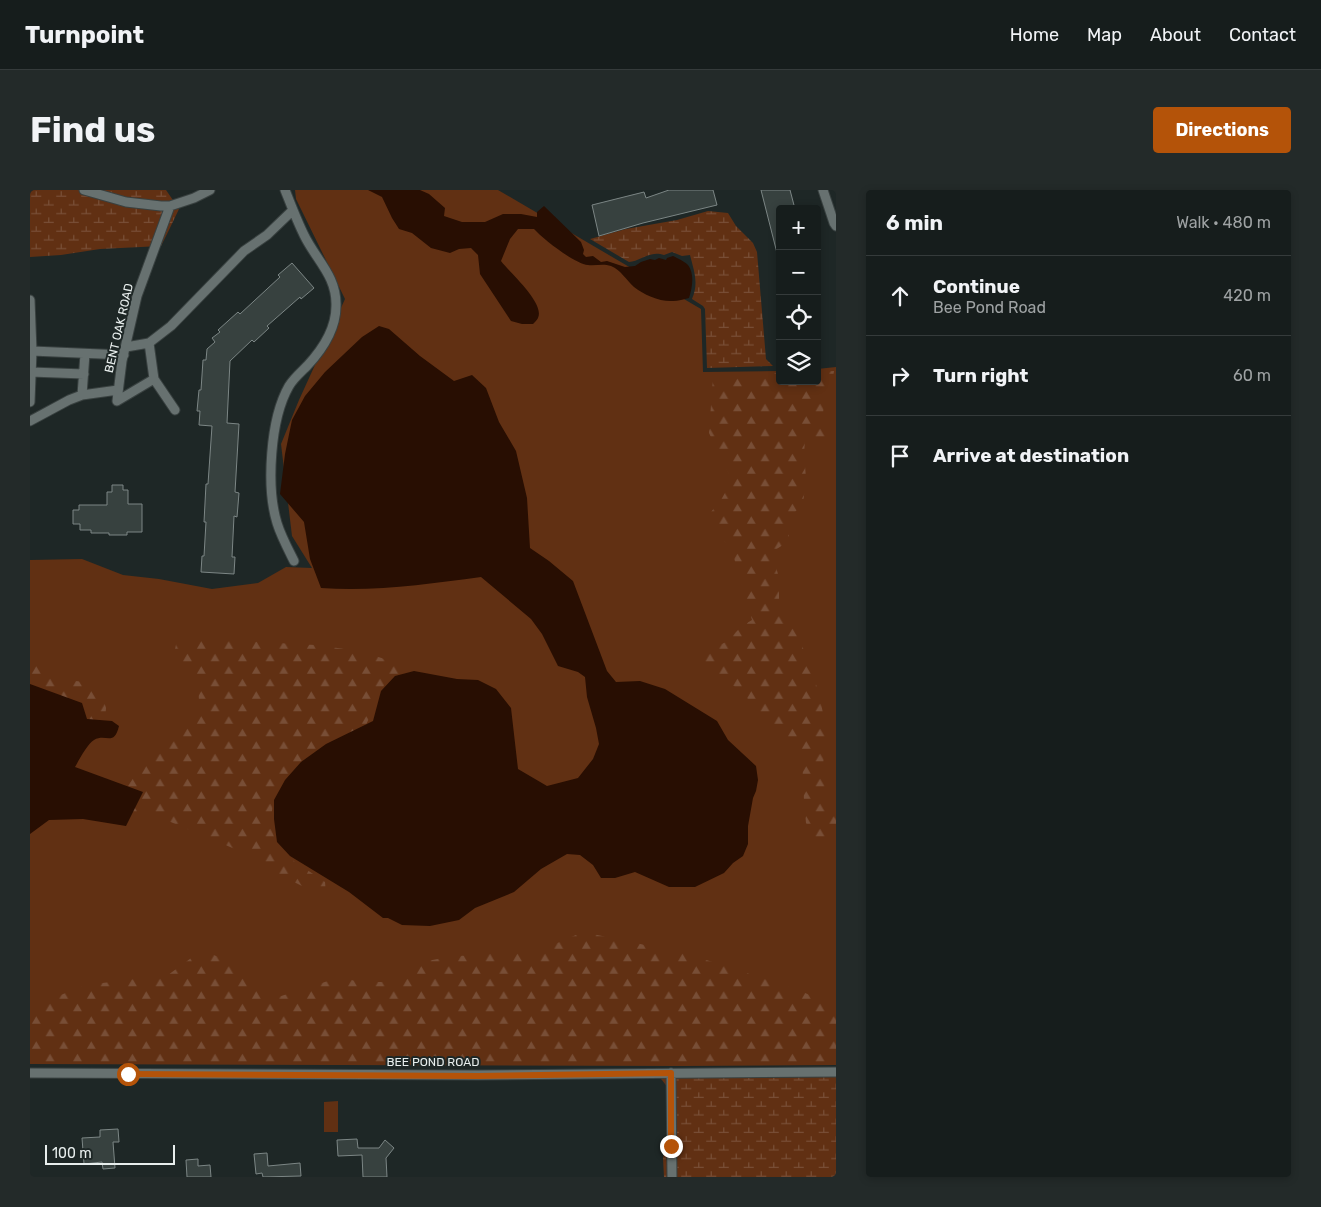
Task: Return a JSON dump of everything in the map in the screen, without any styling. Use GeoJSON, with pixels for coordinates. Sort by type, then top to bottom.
{"type":"FeatureCollection","features":[{"type":"Feature","properties":{"kind":"street"},"geometry":{"type":"LineString","coordinates":[[84,190],[132,203],[170,206],[210,190]]}},
{"type":"Feature","properties":{"kind":"street"},"geometry":{"type":"LineString","coordinates":[[285,190],[304,237],[329,274],[334,288],[336,306],[334,322],[326,340],[315,357],[290,385],[280,407],[276,422],[272,448],[273,502],[277,523],[294,561]]}},
{"type":"Feature","properties":{"kind":"street"},"geometry":{"type":"LineString","coordinates":[[823,190],[836,226]]}},
{"type":"Feature","properties":{"kind":"street","name":"BENT OAK ROAD"},"geometry":{"type":"LineString","coordinates":[[154,379],[117,400],[137,296],[170,206]]}},
{"type":"Feature","properties":{"kind":"street"},"geometry":{"type":"LineString","coordinates":[[32,351],[85,354],[125,351],[149,343],[171,326],[244,251],[267,234],[293,210]]}},
{"type":"Feature","properties":{"kind":"street"},"geometry":{"type":"LineString","coordinates":[[30,300],[32,351],[30,402]]}},
{"type":"Feature","properties":{"kind":"street"},"geometry":{"type":"LineString","coordinates":[[149,343],[154,379],[175,410]]}},
{"type":"Feature","properties":{"kind":"street"},"geometry":{"type":"LineString","coordinates":[[82,395],[85,354]]}},
{"type":"Feature","properties":{"kind":"street"},"geometry":{"type":"LineString","coordinates":[[31,372],[84,374]]}},
{"type":"Feature","properties":{"kind":"street"},"geometry":{"type":"LineString","coordinates":[[30,421],[82,395],[118,390]]}},
{"type":"Feature","properties":{"kind":"street","name":"BEE POND ROAD"},"geometry":{"type":"LineString","coordinates":[[30,1073],[478,1076],[836,1072]]}},
{"type":"Feature","properties":{"kind":"street"},"geometry":{"type":"LineString","coordinates":[[671,1073],[672,1177]]}},
{"type":"Feature","properties":{"kind":"green space"},"geometry":{"type":"Polygon","coordinates":[[[30,190],[166,190],[179,209],[161,246],[100,249],[61,255],[30,257],[30,190]]]}},
{"type":"Feature","properties":{"kind":"green space"},"geometry":{"type":"Polygon","coordinates":[[[295,190],[498,190],[701,309],[703,372],[776,371],[776,385],[821,385],[821,369],[836,367],[836,1064],[30,1059],[30,560],[82,559],[123,575],[159,579],[212,589],[258,583],[286,567],[312,568],[292,536],[281,444],[345,299],[296,199],[295,190]]]}},
{"type":"Feature","properties":{"kind":"green space"},"geometry":{"type":"Polygon","coordinates":[[[708,211],[728,213],[736,226],[753,243],[757,252],[766,359],[773,366],[707,368],[705,309],[692,299],[695,282],[690,255],[682,256],[672,252],[664,255],[654,254],[629,262],[590,239],[626,229],[677,220],[708,211]]]}},
{"type":"Feature","properties":{"kind":"green space"},"geometry":{"type":"Polygon","coordinates":[[[834,371],[822,420],[828,435],[825,459],[818,446],[805,440],[806,478],[803,504],[789,518],[789,541],[772,552],[779,578],[779,606],[800,639],[819,692],[824,719],[823,768],[825,790],[836,816],[836,834],[829,841],[822,842],[815,837],[806,823],[802,760],[788,740],[759,712],[742,692],[694,657],[726,642],[742,626],[752,620],[732,551],[706,518],[721,500],[730,484],[729,474],[709,433],[713,377],[776,373],[776,385],[821,385],[821,372],[834,371]]]}},
{"type":"Feature","properties":{"kind":"green space"},"geometry":{"type":"Polygon","coordinates":[[[221,638],[315,645],[360,651],[406,666],[404,673],[387,679],[365,727],[335,738],[295,767],[274,796],[270,825],[279,851],[325,882],[326,894],[316,893],[266,868],[242,852],[166,820],[126,811],[121,795],[155,750],[172,743],[199,701],[198,683],[174,654],[177,640],[221,638]]]}},
{"type":"Feature","properties":{"kind":"green space"},"geometry":{"type":"Polygon","coordinates":[[[30,663],[61,677],[99,684],[106,708],[105,721],[86,719],[30,684],[30,663]]]}},
{"type":"Feature","properties":{"kind":"green space"},"geometry":{"type":"Polygon","coordinates":[[[583,932],[688,954],[798,990],[836,1006],[836,1065],[30,1064],[30,1007],[86,985],[168,975],[202,950],[240,966],[275,998],[328,981],[390,982],[408,979],[422,962],[448,957],[543,949],[583,932]]]}},
{"type":"Feature","properties":{"kind":"green space"},"geometry":{"type":"Polygon","coordinates":[[[836,1077],[836,1177],[664,1177],[663,1158],[674,1096],[660,1078],[836,1077]]]}},
{"type":"Feature","properties":{"kind":"green space"},"geometry":{"type":"Polygon","coordinates":[[[338,1101],[338,1132],[324,1132],[324,1102],[338,1101]]]}},
{"type":"Feature","properties":{"kind":"shaded area"},"geometry":{"type":"Polygon","coordinates":[[[368,190],[420,190],[429,194],[445,208],[444,216],[462,222],[485,222],[503,214],[521,214],[537,217],[537,212],[544,206],[581,242],[584,250],[583,254],[586,257],[593,256],[601,262],[607,261],[625,267],[635,266],[650,259],[655,260],[659,258],[666,260],[673,256],[683,261],[688,265],[692,273],[692,286],[689,298],[668,301],[642,293],[615,268],[605,265],[582,264],[544,239],[534,229],[518,229],[510,239],[501,261],[526,288],[539,312],[538,318],[533,324],[511,321],[480,274],[478,255],[471,248],[459,249],[450,253],[431,248],[412,233],[399,229],[382,197],[368,190]]]}},
{"type":"Feature","properties":{"kind":"shaded area"},"geometry":{"type":"Polygon","coordinates":[[[379,326],[389,329],[420,356],[454,381],[472,375],[486,388],[499,422],[516,451],[527,498],[530,548],[573,581],[607,671],[616,682],[640,681],[665,689],[717,721],[728,740],[756,766],[758,780],[748,826],[748,844],[743,856],[724,873],[695,887],[669,887],[635,872],[615,878],[601,878],[593,865],[580,855],[567,854],[541,869],[514,892],[475,908],[459,920],[430,926],[402,925],[388,918],[383,918],[349,892],[290,856],[277,842],[274,800],[285,780],[301,762],[326,744],[373,721],[381,691],[395,676],[414,671],[457,679],[478,680],[496,689],[511,708],[518,769],[547,786],[578,778],[593,759],[599,744],[587,697],[585,677],[578,672],[558,666],[542,634],[531,619],[481,577],[381,588],[321,588],[310,559],[304,522],[280,494],[292,420],[305,396],[325,372],[362,337],[379,326]]]}},
{"type":"Feature","properties":{"kind":"shaded area"},"geometry":{"type":"Polygon","coordinates":[[[30,684],[82,703],[87,719],[112,721],[119,726],[115,736],[112,738],[98,738],[94,740],[75,767],[143,792],[126,826],[83,819],[49,820],[30,834],[30,684]]]}},
{"type":"Feature","properties":{"kind":"building"},"geometry":{"type":"Polygon","coordinates":[[[669,190],[713,190],[717,205],[599,236],[592,205],[644,192],[646,198],[669,190]]]}},
{"type":"Feature","properties":{"kind":"building"},"geometry":{"type":"Polygon","coordinates":[[[761,190],[790,190],[794,205],[776,205],[776,249],[761,190]]]}},
{"type":"Feature","properties":{"kind":"building"},"geometry":{"type":"Polygon","coordinates":[[[292,263],[314,288],[301,299],[300,297],[267,326],[269,328],[254,342],[252,340],[230,361],[227,423],[239,424],[235,492],[239,493],[237,517],[234,516],[232,557],[235,557],[234,574],[201,572],[202,556],[204,556],[206,484],[208,484],[212,426],[199,425],[200,411],[197,411],[199,390],[201,390],[203,360],[206,360],[207,349],[215,342],[212,338],[220,332],[218,330],[238,312],[240,314],[280,277],[278,275],[292,263]]]}},
{"type":"Feature","properties":{"kind":"building"},"geometry":{"type":"Polygon","coordinates":[[[112,485],[123,485],[123,490],[128,490],[128,504],[142,504],[142,532],[127,532],[127,535],[91,533],[91,530],[80,530],[80,524],[73,524],[73,510],[79,510],[79,505],[107,505],[107,492],[112,492],[112,485]]]}},
{"type":"Feature","properties":{"kind":"building"},"geometry":{"type":"Polygon","coordinates":[[[118,1129],[119,1142],[113,1142],[115,1168],[103,1169],[102,1162],[84,1164],[82,1138],[100,1137],[100,1130],[118,1129]]]}},
{"type":"Feature","properties":{"kind":"building"},"geometry":{"type":"Polygon","coordinates":[[[357,1139],[358,1148],[379,1148],[385,1140],[394,1148],[386,1158],[387,1177],[363,1177],[362,1155],[338,1156],[337,1140],[357,1139]]]}},
{"type":"Feature","properties":{"kind":"building"},"geometry":{"type":"Polygon","coordinates":[[[267,1153],[268,1166],[300,1163],[301,1176],[263,1177],[262,1173],[256,1174],[254,1154],[267,1153]]]}},
{"type":"Feature","properties":{"kind":"building"},"geometry":{"type":"Polygon","coordinates":[[[198,1159],[198,1166],[210,1165],[211,1177],[187,1177],[186,1160],[198,1159]]]}},
{"type":"Feature","properties":{"kind":"route"},"geometry":{"type":"LineString","coordinates":[[128,1074],[478,1076],[671,1073],[671,1146]]}}]}
